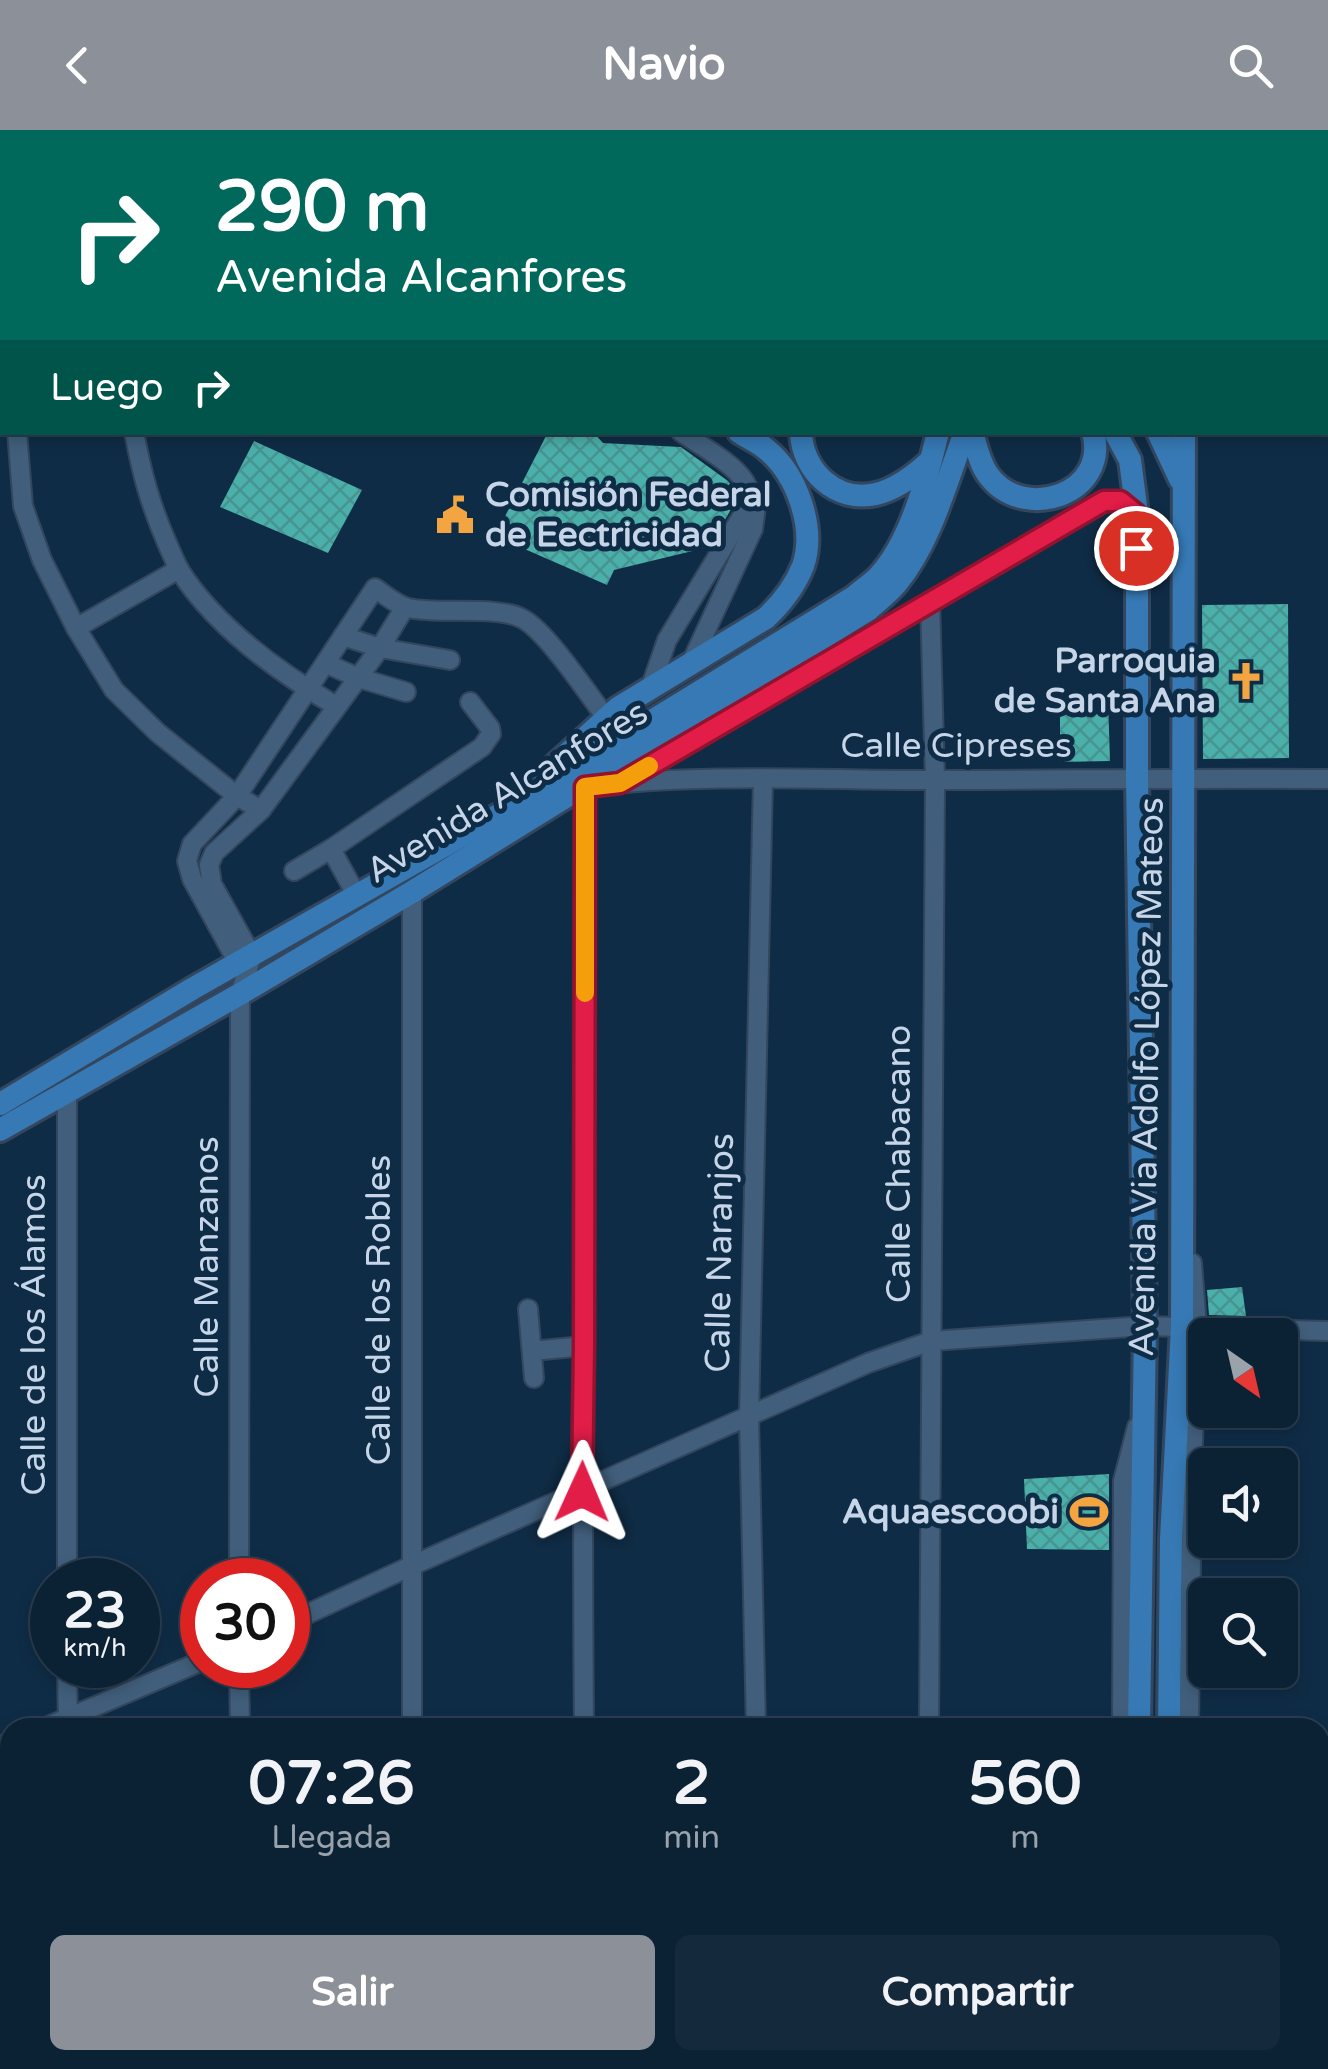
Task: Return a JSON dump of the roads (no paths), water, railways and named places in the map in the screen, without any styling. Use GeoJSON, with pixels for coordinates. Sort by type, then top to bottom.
{"type":"FeatureCollection","features":[{"type":"Feature","properties":{"kind":"main road"},"geometry":{"type":"LineString","coordinates":[[502,813],[618,708],[766,618],[782,604],[804,564],[804,517],[782,466],[766,449],[744,435]]}},
{"type":"Feature","properties":{"kind":"main road"},"geometry":{"type":"LineString","coordinates":[[801,435],[808,465],[821,480],[848,494],[872,495],[889,490],[918,473],[935,445]]}},
{"type":"Feature","properties":{"kind":"main road","name":"Avenida Alcanfores"},"geometry":{"type":"LineString","coordinates":[[0,1130],[412,892],[868,610],[895,586],[915,558],[967,435]]}},
{"type":"Feature","properties":{"kind":"main road"},"geometry":{"type":"LineString","coordinates":[[969,435],[989,476],[1005,490],[1028,498],[1052,499],[1071,492],[1086,477],[1095,456],[1093,435]]}},
{"type":"Feature","properties":{"kind":"main road","name":"Avenida Via Adolfo López Mateos"},"geometry":{"type":"LineString","coordinates":[[1117,435],[1130,460],[1136,514],[1145,1326],[1139,1718]]}},
{"type":"Feature","properties":{"kind":"main road","name":"Avenida Via Adolfo López Mateos"},"geometry":{"type":"LineString","coordinates":[[1159,435],[1183,487],[1183,1161],[1190,1318]]}},
{"type":"Feature","properties":{"kind":"main road"},"geometry":{"type":"LineString","coordinates":[[1183,487],[1184,435]]}},
{"type":"Feature","properties":{"kind":"main road","name":"Avenida Alcanfores"},"geometry":{"type":"LineString","coordinates":[[0,1104],[192,989],[502,813],[854,597],[879,576],[899,548],[935,445]]}},
{"type":"Feature","properties":{"kind":"main road","name":"Avenida Via Adolfo López Mateos"},"geometry":{"type":"LineString","coordinates":[[1169,1718],[1171,1539],[1188,1349]]}},
{"type":"Feature","properties":{"kind":"street"},"geometry":{"type":"LineString","coordinates":[[17,435],[23,506],[42,560],[76,628],[114,690],[158,733],[237,796],[261,810]]}},
{"type":"Feature","properties":{"kind":"street"},"geometry":{"type":"LineString","coordinates":[[135,435],[144,485],[178,569],[210,610],[243,640],[336,706]]}},
{"type":"Feature","properties":{"kind":"street"},"geometry":{"type":"LineString","coordinates":[[650,689],[667,640],[744,513],[749,492],[729,466],[685,435]]}},
{"type":"Feature","properties":{"kind":"street"},"geometry":{"type":"LineString","coordinates":[[690,664],[753,529],[758,494],[752,475],[700,435]]}},
{"type":"Feature","properties":{"kind":"street","name":"Avenida Alcanfores"},"geometry":{"type":"LineString","coordinates":[[620,783],[1104,501],[1120,501],[1136,514]]}},
{"type":"Feature","properties":{"kind":"street"},"geometry":{"type":"LineString","coordinates":[[76,628],[178,569]]}},
{"type":"Feature","properties":{"kind":"street"},"geometry":{"type":"LineString","coordinates":[[245,960],[210,897],[192,879],[187,861],[192,844],[237,796],[375,588],[405,607],[504,612],[520,617],[538,629],[607,718]]}},
{"type":"Feature","properties":{"kind":"street","name":"Calle Chabacano"},"geometry":{"type":"LineString","coordinates":[[929,1718],[935,780],[930,601]]}},
{"type":"Feature","properties":{"kind":"street"},"geometry":{"type":"LineString","coordinates":[[210,897],[214,853],[261,810],[312,744],[405,607]]}},
{"type":"Feature","properties":{"kind":"street"},"geometry":{"type":"LineString","coordinates":[[344,636],[380,648],[450,660]]}},
{"type":"Feature","properties":{"kind":"street"},"geometry":{"type":"LineString","coordinates":[[326,664],[406,692]]}},
{"type":"Feature","properties":{"kind":"street"},"geometry":{"type":"LineString","coordinates":[[294,871],[482,747],[491,734],[490,728],[470,702]]}},
{"type":"Feature","properties":{"kind":"street"},"geometry":{"type":"LineString","coordinates":[[285,724],[312,744]]}},
{"type":"Feature","properties":{"kind":"street","name":"Calle Cipreses"},"geometry":{"type":"LineString","coordinates":[[585,787],[763,779],[1328,779]]}},
{"type":"Feature","properties":{"kind":"street","name":"Calle Naranjos"},"geometry":{"type":"LineString","coordinates":[[756,1718],[749,1417],[763,779]]}},
{"type":"Feature","properties":{"kind":"street"},"geometry":{"type":"LineString","coordinates":[[584,1718],[585,787]]}},
{"type":"Feature","properties":{"kind":"street"},"geometry":{"type":"LineString","coordinates":[[331,849],[356,896]]}},
{"type":"Feature","properties":{"kind":"street","name":"Calle de los Robles"},"geometry":{"type":"LineString","coordinates":[[412,892],[412,1718]]}},
{"type":"Feature","properties":{"kind":"street","name":"Calle Manzanos"},"geometry":{"type":"LineString","coordinates":[[239,1558],[240,994],[245,960]]}},
{"type":"Feature","properties":{"kind":"street","name":"Calle de los Álamos"},"geometry":{"type":"LineString","coordinates":[[66,1091],[67,1558]]}},
{"type":"Feature","properties":{"kind":"street"},"geometry":{"type":"LineString","coordinates":[[528,1309],[534,1378]]}},
{"type":"Feature","properties":{"kind":"street"},"geometry":{"type":"LineString","coordinates":[[310,1614],[868,1364],[930,1341],[1145,1326],[1188,1327]]}},
{"type":"Feature","properties":{"kind":"street"},"geometry":{"type":"LineString","coordinates":[[1298,1329],[1328,1330]]}},
{"type":"Feature","properties":{"kind":"street"},"geometry":{"type":"LineString","coordinates":[[532,1352],[584,1346]]}},
{"type":"Feature","properties":{"kind":"street"},"geometry":{"type":"LineString","coordinates":[[1122,1718],[1123,1481],[1144,1402]]}},
{"type":"Feature","properties":{"kind":"street"},"geometry":{"type":"LineString","coordinates":[[1189,1718],[1191,1428]]}},
{"type":"Feature","properties":{"kind":"street"},"geometry":{"type":"LineString","coordinates":[[77,1718],[180,1671]]}},
{"type":"Feature","properties":{"kind":"street"},"geometry":{"type":"LineString","coordinates":[[68,1688],[68,1718]]}},
{"type":"Feature","properties":{"kind":"street"},"geometry":{"type":"LineString","coordinates":[[239,1688],[240,1718]]}},
{"type":"Feature","properties":{"kind":"place","name":"Comisión Federal de Eectricidad"},"geometry":{"type":"Point","coordinates":[455,515]}},
{"type":"Feature","properties":{"kind":"place","name":"Parroquia de Santa Ana"},"geometry":{"type":"Point","coordinates":[1246,681]}},
{"type":"Feature","properties":{"kind":"place","name":"Aquaescoobi"},"geometry":{"type":"Point","coordinates":[1089,1512]}}]}
